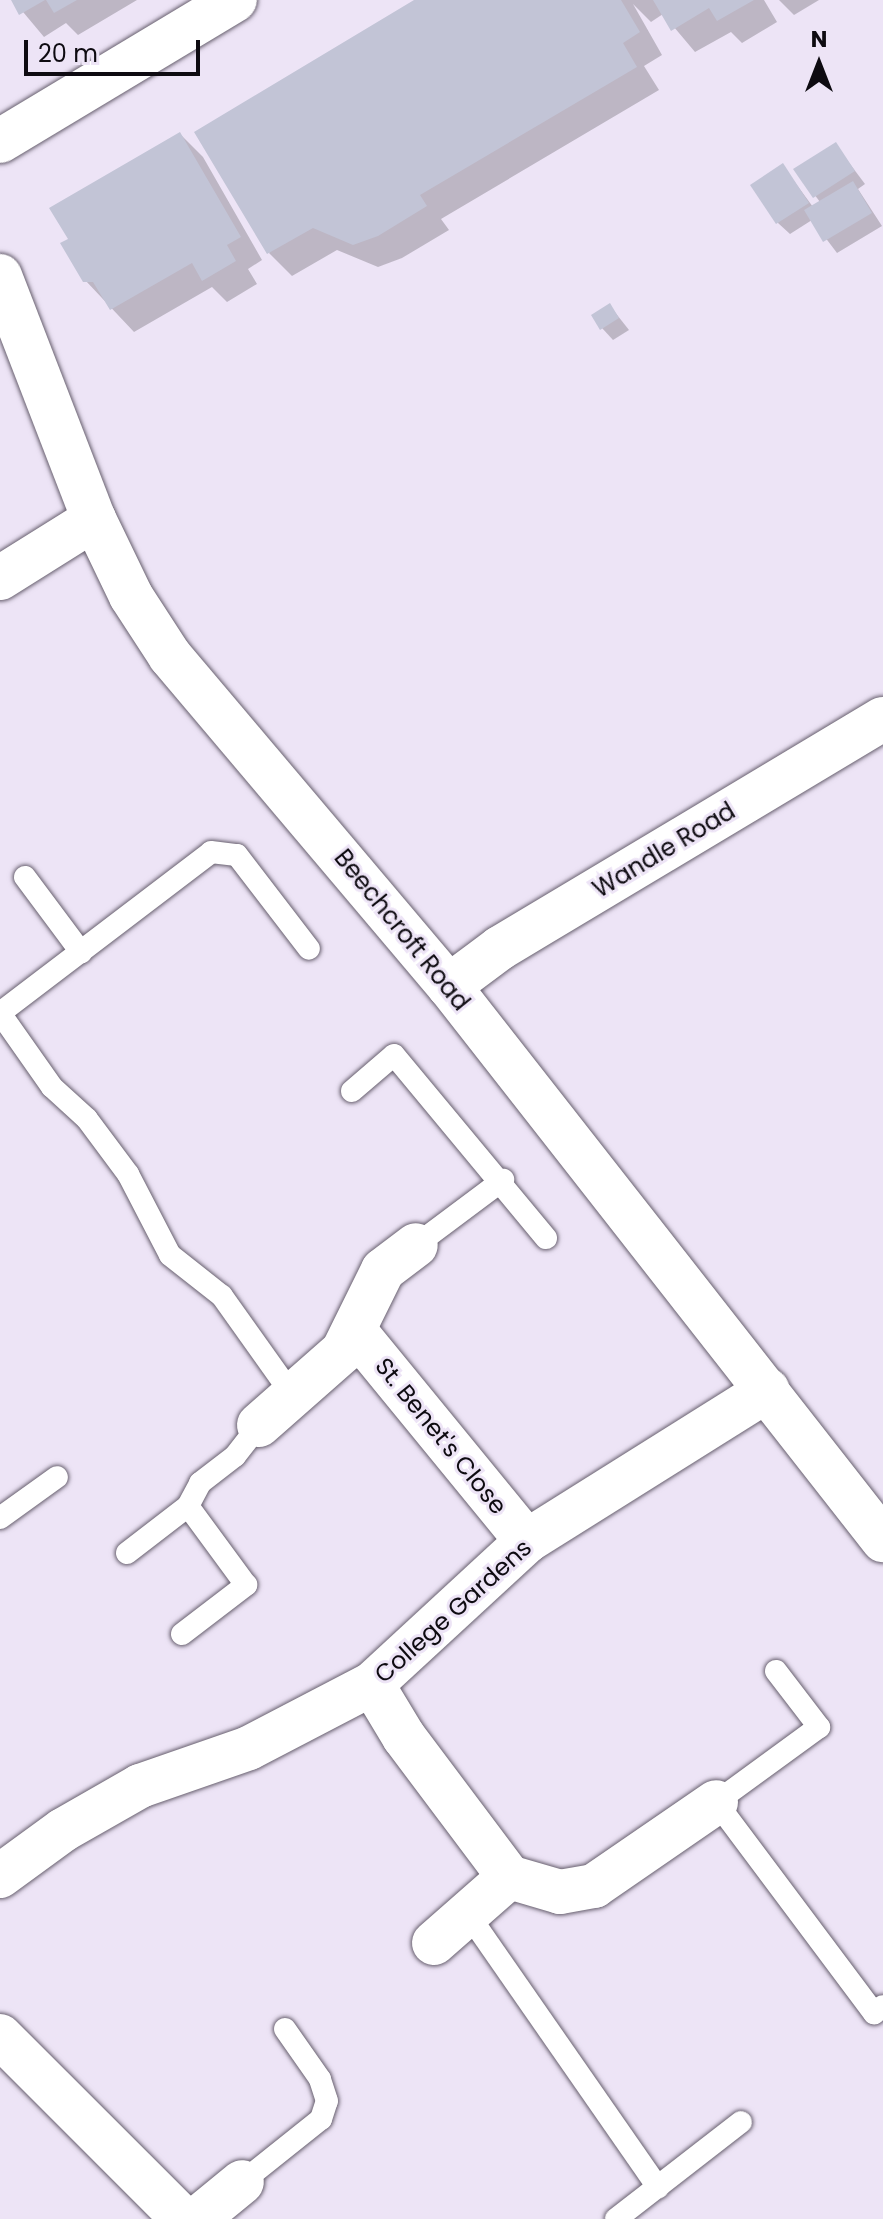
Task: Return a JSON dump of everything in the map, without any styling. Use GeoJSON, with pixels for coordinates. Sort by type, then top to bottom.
{"type":"FeatureCollection","features":[{"type":"Feature","properties":{"kind":"street"},"geometry":{"type":"LineString","coordinates":[[0,141],[235,0]]}},
{"type":"Feature","properties":{"kind":"street","name":"Beechcroft Road"},"geometry":{"type":"LineString","coordinates":[[0,276],[94,519],[131,596],[170,656],[449,986],[883,1540]]}},
{"type":"Feature","properties":{"kind":"street"},"geometry":{"type":"LineString","coordinates":[[0,578],[94,519]]}},
{"type":"Feature","properties":{"kind":"street","name":"Wandle Road"},"geometry":{"type":"LineString","coordinates":[[449,986],[500,948],[883,719]]}},
{"type":"Feature","properties":{"kind":"street"},"geometry":{"type":"LineString","coordinates":[[259,1425],[343,1351],[383,1270],[416,1245]]}},
{"type":"Feature","properties":{"kind":"street","name":"St. Benet's Close"},"geometry":{"type":"LineString","coordinates":[[354,1330],[527,1541]]}},
{"type":"Feature","properties":{"kind":"street","name":"College Gardens"},"geometry":{"type":"LineString","coordinates":[[0,1876],[63,1830],[140,1786],[249,1748],[372,1684],[527,1541],[768,1390]]}},
{"type":"Feature","properties":{"kind":"street"},"geometry":{"type":"LineString","coordinates":[[372,1684],[404,1737],[509,1877],[560,1892],[594,1886],[716,1802]]}},
{"type":"Feature","properties":{"kind":"street"},"geometry":{"type":"LineString","coordinates":[[434,1943],[509,1877]]}},
{"type":"Feature","properties":{"kind":"street"},"geometry":{"type":"LineString","coordinates":[[0,2036],[183,2219]]}},
{"type":"Feature","properties":{"kind":"street"},"geometry":{"type":"LineString","coordinates":[[197,2219],[242,2182]]}},
{"type":"Feature","properties":{"kind":"lane"},"geometry":{"type":"LineString","coordinates":[[293,1396],[222,1296],[170,1255],[128,1174],[87,1119],[52,1087],[0,1013],[211,852],[226,850],[237,855],[309,949]]}},
{"type":"Feature","properties":{"kind":"lane"},"geometry":{"type":"LineString","coordinates":[[25,877],[81,952]]}},
{"type":"Feature","properties":{"kind":"lane"},"geometry":{"type":"LineString","coordinates":[[352,1091],[394,1055],[503,1180],[546,1238]]}},
{"type":"Feature","properties":{"kind":"lane"},"geometry":{"type":"LineString","coordinates":[[416,1245],[503,1180]]}},
{"type":"Feature","properties":{"kind":"lane"},"geometry":{"type":"LineString","coordinates":[[127,1553],[188,1506],[200,1483],[235,1456],[259,1425]]}},
{"type":"Feature","properties":{"kind":"lane"},"geometry":{"type":"LineString","coordinates":[[0,1518],[57,1477]]}},
{"type":"Feature","properties":{"kind":"lane"},"geometry":{"type":"LineString","coordinates":[[182,1634],[246,1585],[188,1506]]}},
{"type":"Feature","properties":{"kind":"lane"},"geometry":{"type":"LineString","coordinates":[[776,1671],[819,1727],[716,1802],[874,2013],[883,2006]]}},
{"type":"Feature","properties":{"kind":"lane"},"geometry":{"type":"LineString","coordinates":[[468,1914],[658,2187]]}},
{"type":"Feature","properties":{"kind":"lane"},"geometry":{"type":"LineString","coordinates":[[242,2182],[321,2119],[327,2101],[320,2079],[285,2029]]}},
{"type":"Feature","properties":{"kind":"lane"},"geometry":{"type":"LineString","coordinates":[[616,2219],[741,2122]]}},
{"type":"Feature","properties":{"kind":"building"},"geometry":{"type":"Polygon","coordinates":[[[11,0],[45,0],[19,15],[11,0]]]}},
{"type":"Feature","properties":{"kind":"building"},"geometry":{"type":"Polygon","coordinates":[[[46,0],[77,0],[54,13],[46,0]]]}},
{"type":"Feature","properties":{"kind":"building"},"geometry":{"type":"Polygon","coordinates":[[[414,0],[621,0],[640,32],[623,43],[637,67],[420,195],[427,206],[378,236],[353,245],[313,228],[267,254],[194,132],[414,0]]]}},
{"type":"Feature","properties":{"kind":"building"},"geometry":{"type":"Polygon","coordinates":[[[653,0],[754,0],[717,21],[709,8],[671,31],[653,0]]]}},
{"type":"Feature","properties":{"kind":"building"},"geometry":{"type":"Polygon","coordinates":[[[180,132],[241,237],[227,245],[236,261],[202,281],[192,263],[110,310],[93,282],[83,282],[60,243],[68,239],[49,208],[180,132]]]}},
{"type":"Feature","properties":{"kind":"building"},"geometry":{"type":"Polygon","coordinates":[[[836,142],[855,171],[813,198],[793,169],[836,142]]]}},
{"type":"Feature","properties":{"kind":"building"},"geometry":{"type":"Polygon","coordinates":[[[783,163],[809,203],[776,224],[750,185],[783,163]]]}},
{"type":"Feature","properties":{"kind":"building"},"geometry":{"type":"Polygon","coordinates":[[[853,181],[872,213],[823,242],[804,210],[853,181]]]}},
{"type":"Feature","properties":{"kind":"building"},"geometry":{"type":"Polygon","coordinates":[[[610,303],[619,318],[600,330],[591,315],[610,303]]]}}]}
